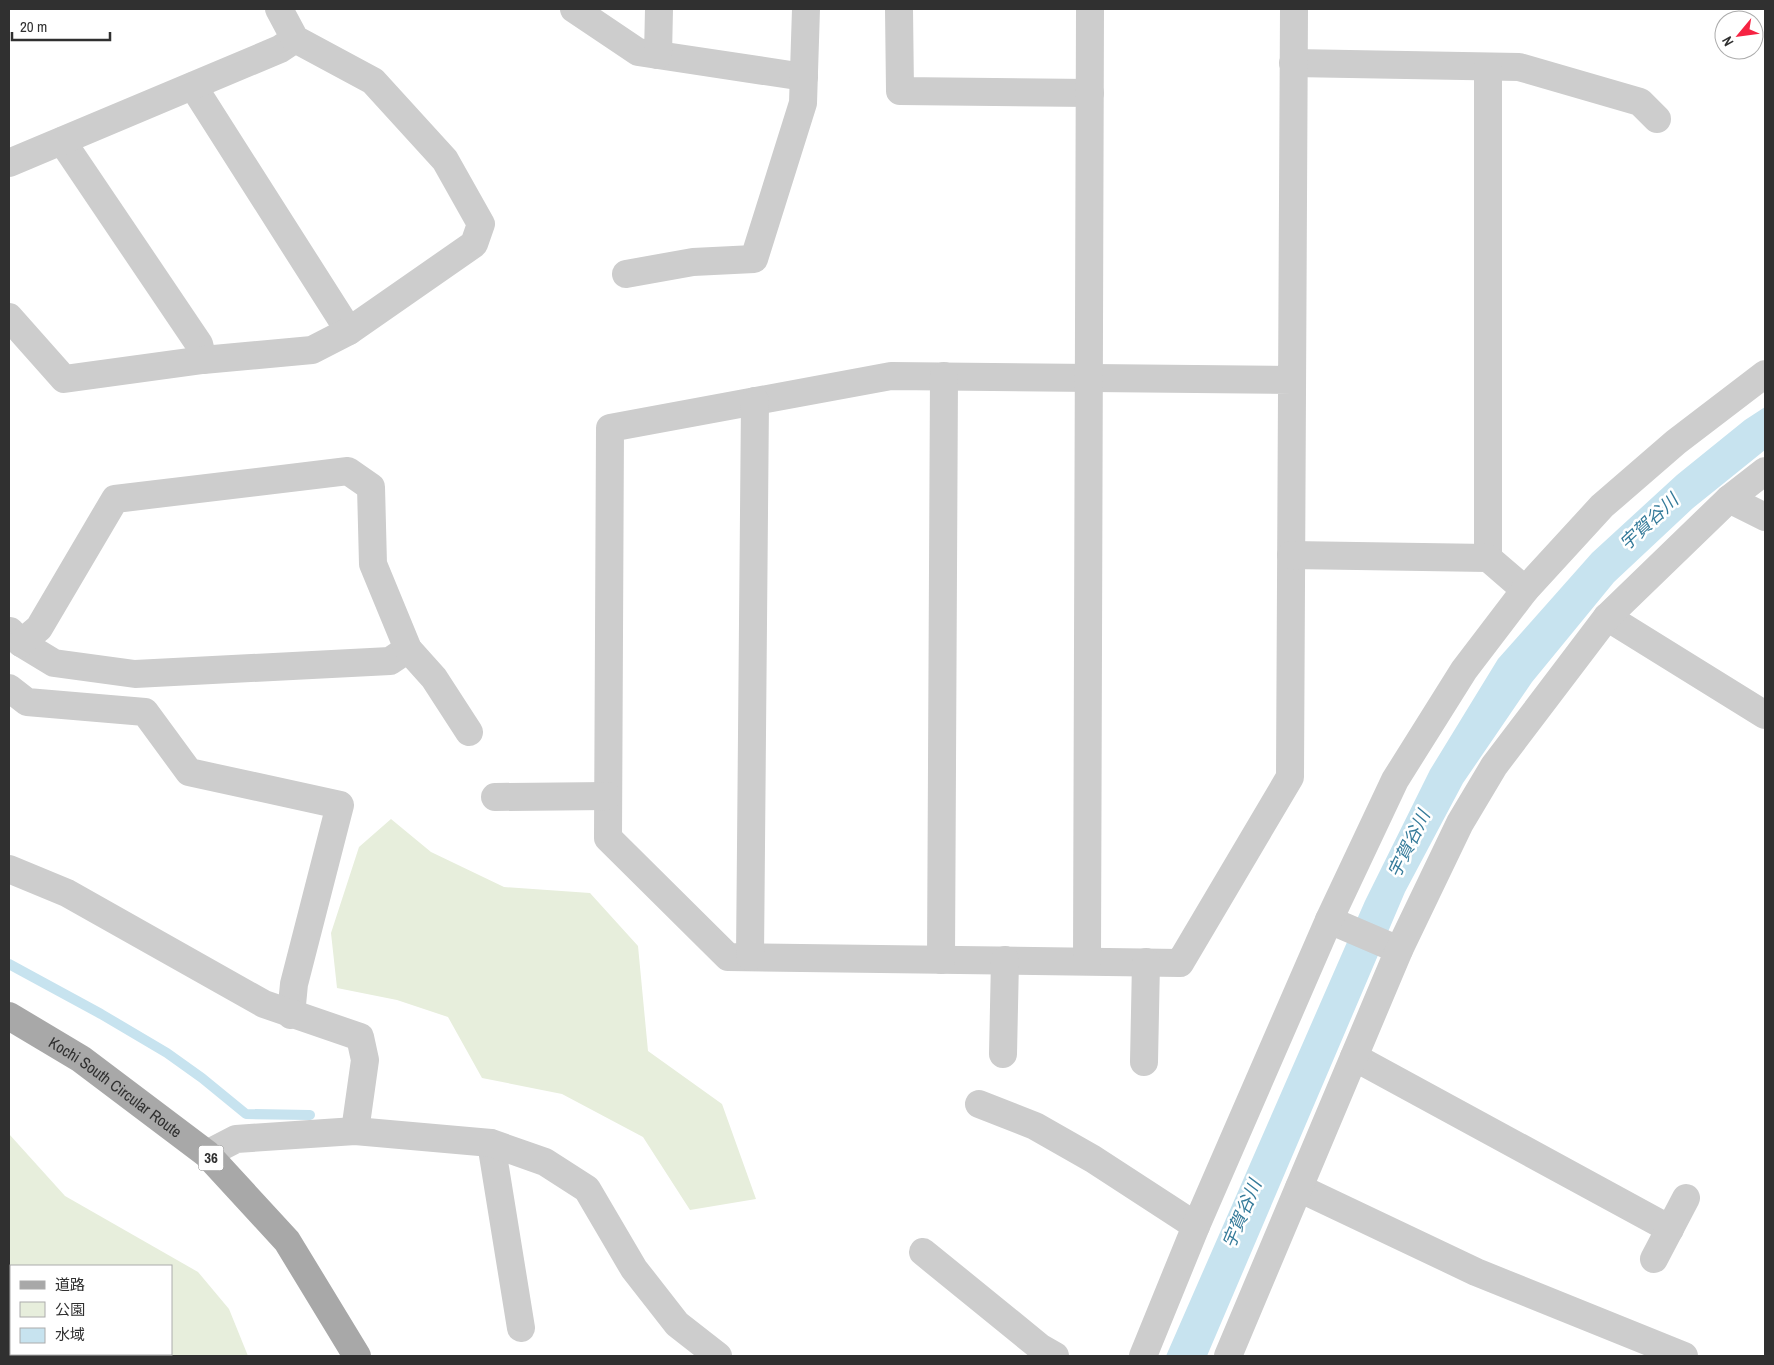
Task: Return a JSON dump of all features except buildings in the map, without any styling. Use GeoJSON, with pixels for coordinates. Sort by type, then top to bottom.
{"type":"FeatureCollection","features":[{"type":"Feature","properties":{"kind":"main road","name":"Kochi South Circular Route"},"geometry":{"type":"LineString","coordinates":[[9,1016],[80,1059],[207,1154],[288,1241],[357,1356]]}},
{"type":"Feature","properties":{"kind":"street"},"geometry":{"type":"LineString","coordinates":[[14,334],[64,379],[203,360],[312,350],[349,331],[474,244],[481,224],[445,160],[373,81],[295,39],[279,9]]}},
{"type":"Feature","properties":{"kind":"street"},"geometry":{"type":"LineString","coordinates":[[574,9],[638,52],[804,77]]}},
{"type":"Feature","properties":{"kind":"street"},"geometry":{"type":"LineString","coordinates":[[658,55],[659,9]]}},
{"type":"Feature","properties":{"kind":"street"},"geometry":{"type":"LineString","coordinates":[[626,274],[693,262],[754,259],[803,103],[806,9]]}},
{"type":"Feature","properties":{"kind":"street"},"geometry":{"type":"LineString","coordinates":[[899,9],[900,91],[1090,93]]}},
{"type":"Feature","properties":{"kind":"street"},"geometry":{"type":"LineString","coordinates":[[1087,961],[1090,9]]}},
{"type":"Feature","properties":{"kind":"street"},"geometry":{"type":"LineString","coordinates":[[1292,380],[891,376],[610,428],[608,838],[728,957],[1180,962],[1290,777],[1294,9]]}},
{"type":"Feature","properties":{"kind":"street"},"geometry":{"type":"LineString","coordinates":[[9,163],[280,49],[295,39]]}},
{"type":"Feature","properties":{"kind":"street"},"geometry":{"type":"LineString","coordinates":[[1293,63],[1519,67],[1640,102],[1656,119]]}},
{"type":"Feature","properties":{"kind":"street"},"geometry":{"type":"LineString","coordinates":[[1488,67],[1488,558]]}},
{"type":"Feature","properties":{"kind":"street"},"geometry":{"type":"LineString","coordinates":[[192,86],[349,331]]}},
{"type":"Feature","properties":{"kind":"street"},"geometry":{"type":"LineString","coordinates":[[62,141],[199,344],[203,360]]}},
{"type":"Feature","properties":{"kind":"street"},"geometry":{"type":"LineString","coordinates":[[941,960],[944,376]]}},
{"type":"Feature","properties":{"kind":"street"},"geometry":{"type":"LineString","coordinates":[[1143,1356],[1196,1226],[1334,922],[1395,780],[1464,670],[1525,590],[1602,506],[1676,442],[1764,378]]}},
{"type":"Feature","properties":{"kind":"street"},"geometry":{"type":"LineString","coordinates":[[750,957],[755,401]]}},
{"type":"Feature","properties":{"kind":"street"},"geometry":{"type":"LineString","coordinates":[[15,636],[39,628],[115,499],[348,471],[371,487],[373,564],[408,649],[434,678],[469,732]]}},
{"type":"Feature","properties":{"kind":"street"},"geometry":{"type":"LineString","coordinates":[[1228,1356],[1354,1057],[1393,948],[1460,823],[1494,766],[1608,617],[1729,499],[1765,471]]}},
{"type":"Feature","properties":{"kind":"street"},"geometry":{"type":"LineString","coordinates":[[1729,499],[1765,517]]}},
{"type":"Feature","properties":{"kind":"street"},"geometry":{"type":"LineString","coordinates":[[1291,555],[1488,558],[1525,590]]}},
{"type":"Feature","properties":{"kind":"street"},"geometry":{"type":"LineString","coordinates":[[1608,617],[1765,714]]}},
{"type":"Feature","properties":{"kind":"street"},"geometry":{"type":"LineString","coordinates":[[15,636],[54,663],[135,674],[390,661],[408,649]]}},
{"type":"Feature","properties":{"kind":"street"},"geometry":{"type":"LineString","coordinates":[[9,688],[27,702],[145,712],[189,772],[340,806],[294,984],[292,1014]]}},
{"type":"Feature","properties":{"kind":"street"},"geometry":{"type":"LineString","coordinates":[[495,797],[608,796]]}},
{"type":"Feature","properties":{"kind":"street"},"geometry":{"type":"LineString","coordinates":[[9,869],[67,893],[264,1004],[360,1037],[365,1060],[355,1131]]}},
{"type":"Feature","properties":{"kind":"street"},"geometry":{"type":"LineString","coordinates":[[1334,922],[1393,948]]}},
{"type":"Feature","properties":{"kind":"street"},"geometry":{"type":"LineString","coordinates":[[1003,1054],[1005,960]]}},
{"type":"Feature","properties":{"kind":"street"},"geometry":{"type":"LineString","coordinates":[[1144,1062],[1146,962]]}},
{"type":"Feature","properties":{"kind":"street"},"geometry":{"type":"LineString","coordinates":[[1354,1057],[1670,1229]]}},
{"type":"Feature","properties":{"kind":"street"},"geometry":{"type":"LineString","coordinates":[[979,1104],[1035,1126],[1093,1159],[1196,1226]]}},
{"type":"Feature","properties":{"kind":"street"},"geometry":{"type":"LineString","coordinates":[[207,1154],[236,1139],[355,1131],[491,1142],[545,1162],[587,1189],[634,1269],[677,1324],[718,1356]]}},
{"type":"Feature","properties":{"kind":"street"},"geometry":{"type":"LineString","coordinates":[[491,1142],[521,1328]]}},
{"type":"Feature","properties":{"kind":"street"},"geometry":{"type":"LineString","coordinates":[[1299,1188],[1476,1272],[1684,1356]]}},
{"type":"Feature","properties":{"kind":"street"},"geometry":{"type":"LineString","coordinates":[[1654,1259],[1686,1198]]}},
{"type":"Feature","properties":{"kind":"street"},"geometry":{"type":"LineString","coordinates":[[923,1252],[1041,1348],[1055,1356]]}},
{"type":"Feature","properties":{"kind":"green space"},"geometry":{"type":"Polygon","coordinates":[[[391,819],[431,852],[504,887],[590,893],[638,946],[648,1051],[722,1104],[756,1199],[690,1210],[643,1137],[562,1094],[482,1078],[448,1017],[397,1000],[337,988],[331,933],[359,847],[391,819]]]}},
{"type":"Feature","properties":{"kind":"green space"},"geometry":{"type":"Polygon","coordinates":[[[9,1134],[65,1196],[198,1272],[229,1309],[248,1356],[9,1356],[9,1134]]]}},
{"type":"Feature","properties":{"kind":"water","name":"宇賀谷川"},"geometry":{"type":"Polygon","coordinates":[[[1765,407],[1765,450],[1693,508],[1614,582],[1532,682],[1463,783],[1405,892],[1207,1356],[1166,1356],[1365,901],[1430,770],[1498,659],[1592,553],[1677,475],[1745,420],[1765,407]]]}},
{"type":"Feature","properties":{"kind":"waterway"},"geometry":{"type":"LineString","coordinates":[[9,964],[101,1014],[167,1053],[202,1078],[246,1114],[310,1115]]}}]}
